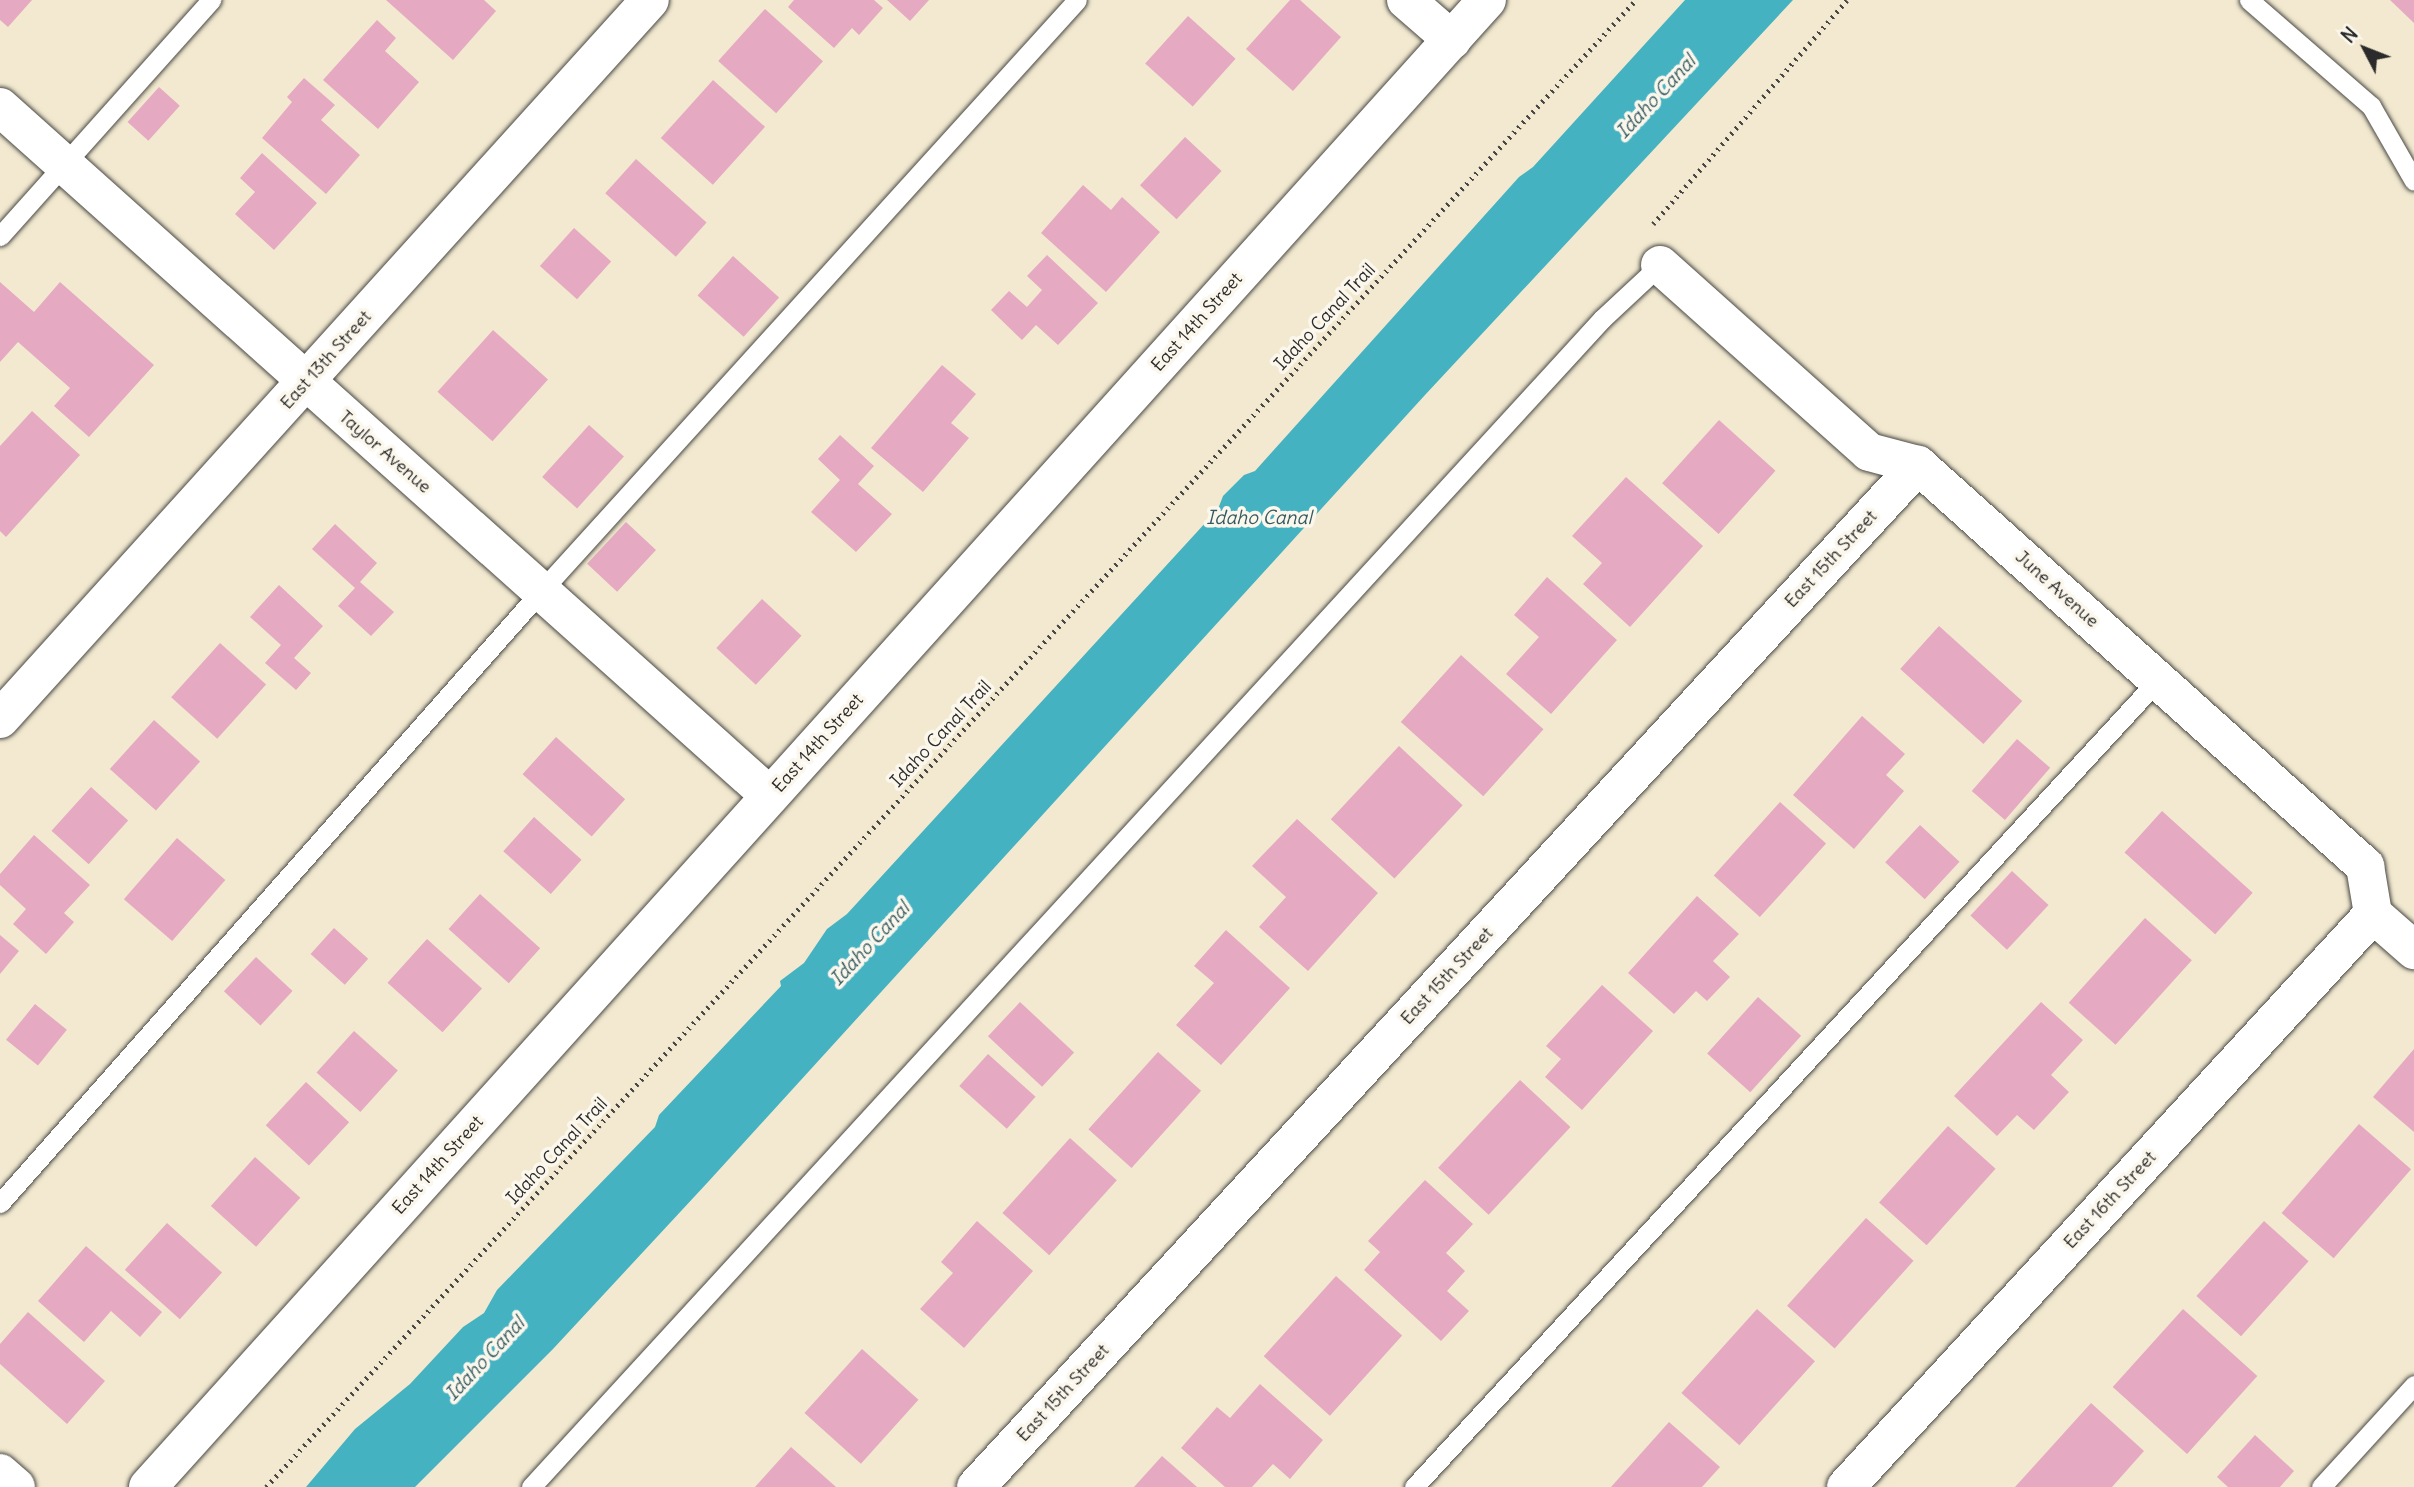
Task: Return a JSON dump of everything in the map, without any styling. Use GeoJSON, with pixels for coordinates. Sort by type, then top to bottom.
{"type":"FeatureCollection","features":[{"type":"Feature","properties":{"kind":"street","name":"East 13th Street"},"geometry":{"type":"LineString","coordinates":[[0,719],[650,0]]}},
{"type":"Feature","properties":{"kind":"street"},"geometry":{"type":"LineString","coordinates":[[1406,0],[1452,40]]}},
{"type":"Feature","properties":{"kind":"street","name":"East 14th Street"},"geometry":{"type":"LineString","coordinates":[[148,1487],[1488,0]]}},
{"type":"Feature","properties":{"kind":"street","name":"Taylor Avenue"},"geometry":{"type":"LineString","coordinates":[[0,107],[305,383],[542,590],[770,796]]}},
{"type":"Feature","properties":{"kind":"street","name":"June Avenue"},"geometry":{"type":"LineString","coordinates":[[1660,265],[1869,452],[1918,465],[2365,866],[2373,914]]}},
{"type":"Feature","properties":{"kind":"street","name":"East 15th Street"},"geometry":{"type":"LineString","coordinates":[[976,1487],[1918,465]]}},
{"type":"Feature","properties":{"kind":"street"},"geometry":{"type":"LineString","coordinates":[[2373,914],[2414,950]]}},
{"type":"Feature","properties":{"kind":"street","name":"East 16th Street"},"geometry":{"type":"LineString","coordinates":[[1846,1487],[2373,914]]}},
{"type":"Feature","properties":{"kind":"street"},"geometry":{"type":"LineString","coordinates":[[0,1473],[16,1487]]}},
{"type":"Feature","properties":{"kind":"lane"},"geometry":{"type":"LineString","coordinates":[[0,236],[211,0]]}},
{"type":"Feature","properties":{"kind":"lane"},"geometry":{"type":"LineString","coordinates":[[0,1203],[542,590],[1077,0]]}},
{"type":"Feature","properties":{"kind":"lane"},"geometry":{"type":"LineString","coordinates":[[2249,0],[2371,107],[2414,181]]}},
{"type":"Feature","properties":{"kind":"lane"},"geometry":{"type":"LineString","coordinates":[[531,1487],[1602,318],[1660,265]]}},
{"type":"Feature","properties":{"kind":"lane"},"geometry":{"type":"LineString","coordinates":[[1415,1487],[2158,680]]}},
{"type":"Feature","properties":{"kind":"lane"},"geometry":{"type":"LineString","coordinates":[[2321,1487],[2414,1385]]}},
{"type":"Feature","properties":{"kind":"path","name":"Idaho Canal Trail"},"geometry":{"type":"LineString","coordinates":[[266,1487],[1636,0]]}},
{"type":"Feature","properties":{"kind":"path"},"geometry":{"type":"LineString","coordinates":[[1660,265],[1653,223],[1847,0]]}},
{"type":"Feature","properties":{"kind":"water","name":"Idaho Canal"},"geometry":{"type":"Polygon","coordinates":[[[1685,0],[1793,0],[1425,395],[708,1182],[553,1349],[415,1487],[306,1487],[355,1429],[410,1384],[463,1327],[484,1313],[497,1290],[655,1127],[659,1115],[781,986],[780,981],[804,963],[827,929],[847,914],[1218,509],[1223,496],[1244,475],[1255,471],[1519,177],[1533,167],[1685,0]]]}},
{"type":"Feature","properties":{"kind":"building"},"geometry":{"type":"Polygon","coordinates":[[[0,0],[32,0],[8,27],[0,20],[0,0]]]}},
{"type":"Feature","properties":{"kind":"building"},"geometry":{"type":"Polygon","coordinates":[[[386,0],[484,0],[496,11],[453,60],[386,0]]]}},
{"type":"Feature","properties":{"kind":"building"},"geometry":{"type":"Polygon","coordinates":[[[794,0],[874,0],[883,8],[859,35],[852,28],[834,48],[788,7],[794,0]]]}},
{"type":"Feature","properties":{"kind":"building"},"geometry":{"type":"Polygon","coordinates":[[[887,0],[929,0],[910,21],[887,0]]]}},
{"type":"Feature","properties":{"kind":"building"},"geometry":{"type":"Polygon","coordinates":[[[1290,0],[1300,0],[1341,37],[1293,91],[1246,49],[1290,0]]]}},
{"type":"Feature","properties":{"kind":"building"},"geometry":{"type":"Polygon","coordinates":[[[2390,0],[2414,0],[2414,23],[2390,0]]]}},
{"type":"Feature","properties":{"kind":"building"},"geometry":{"type":"Polygon","coordinates":[[[765,9],[823,61],[776,113],[718,61],[765,9]]]}},
{"type":"Feature","properties":{"kind":"building"},"geometry":{"type":"Polygon","coordinates":[[[1188,16],[1236,59],[1193,106],[1145,64],[1188,16]]]}},
{"type":"Feature","properties":{"kind":"building"},"geometry":{"type":"Polygon","coordinates":[[[377,20],[396,38],[385,51],[419,82],[378,129],[323,80],[377,20]]]}},
{"type":"Feature","properties":{"kind":"building"},"geometry":{"type":"Polygon","coordinates":[[[304,78],[335,105],[321,120],[360,155],[326,194],[262,138],[292,102],[287,97],[304,78]]]}},
{"type":"Feature","properties":{"kind":"building"},"geometry":{"type":"Polygon","coordinates":[[[713,80],[765,127],[713,185],[661,138],[713,80]]]}},
{"type":"Feature","properties":{"kind":"building"},"geometry":{"type":"Polygon","coordinates":[[[159,87],[180,106],[148,141],[128,122],[159,87]]]}},
{"type":"Feature","properties":{"kind":"building"},"geometry":{"type":"Polygon","coordinates":[[[1185,137],[1222,171],[1177,219],[1140,185],[1185,137]]]}},
{"type":"Feature","properties":{"kind":"building"},"geometry":{"type":"Polygon","coordinates":[[[262,153],[317,203],[274,250],[235,214],[255,192],[240,178],[262,153]]]}},
{"type":"Feature","properties":{"kind":"building"},"geometry":{"type":"Polygon","coordinates":[[[636,159],[707,223],[676,257],[605,193],[636,159]]]}},
{"type":"Feature","properties":{"kind":"building"},"geometry":{"type":"Polygon","coordinates":[[[1083,185],[1111,210],[1122,197],[1160,232],[1106,292],[1041,233],[1083,185]]]}},
{"type":"Feature","properties":{"kind":"building"},"geometry":{"type":"Polygon","coordinates":[[[574,228],[611,261],[577,299],[540,266],[574,228]]]}},
{"type":"Feature","properties":{"kind":"building"},"geometry":{"type":"Polygon","coordinates":[[[1047,255],[1098,303],[1058,345],[1036,325],[1022,340],[991,310],[1009,291],[1027,307],[1042,290],[1027,276],[1047,255]]]}},
{"type":"Feature","properties":{"kind":"building"},"geometry":{"type":"Polygon","coordinates":[[[733,256],[779,297],[744,337],[698,295],[733,256]]]}},
{"type":"Feature","properties":{"kind":"building"},"geometry":{"type":"Polygon","coordinates":[[[0,282],[34,312],[60,282],[154,365],[89,437],[54,406],[70,388],[18,342],[0,362],[0,282]]]}},
{"type":"Feature","properties":{"kind":"building"},"geometry":{"type":"Polygon","coordinates":[[[493,330],[548,380],[492,441],[437,392],[493,330]]]}},
{"type":"Feature","properties":{"kind":"building"},"geometry":{"type":"Polygon","coordinates":[[[942,365],[976,394],[951,423],[969,438],[923,492],[871,448],[942,365]]]}},
{"type":"Feature","properties":{"kind":"building"},"geometry":{"type":"Polygon","coordinates":[[[32,411],[80,455],[6,537],[0,531],[0,446],[32,411]]]}},
{"type":"Feature","properties":{"kind":"building"},"geometry":{"type":"Polygon","coordinates":[[[1719,420],[1775,471],[1719,534],[1662,483],[1719,420]]]}},
{"type":"Feature","properties":{"kind":"building"},"geometry":{"type":"Polygon","coordinates":[[[589,425],[624,456],[577,508],[542,477],[589,425]]]}},
{"type":"Feature","properties":{"kind":"building"},"geometry":{"type":"Polygon","coordinates":[[[840,435],[874,466],[858,484],[892,514],[856,552],[811,512],[840,480],[818,459],[840,435]]]}},
{"type":"Feature","properties":{"kind":"building"},"geometry":{"type":"Polygon","coordinates":[[[1626,477],[1703,546],[1630,627],[1583,584],[1602,563],[1572,536],[1626,477]]]}},
{"type":"Feature","properties":{"kind":"building"},"geometry":{"type":"Polygon","coordinates":[[[626,522],[656,550],[617,592],[587,564],[626,522]]]}},
{"type":"Feature","properties":{"kind":"building"},"geometry":{"type":"Polygon","coordinates":[[[335,524],[377,563],[360,582],[394,612],[371,636],[338,606],[355,588],[312,549],[335,524]]]}},
{"type":"Feature","properties":{"kind":"building"},"geometry":{"type":"Polygon","coordinates":[[[1547,577],[1617,640],[1551,714],[1506,674],[1539,637],[1514,615],[1547,577]]]}},
{"type":"Feature","properties":{"kind":"building"},"geometry":{"type":"Polygon","coordinates":[[[279,585],[323,626],[294,658],[311,673],[296,690],[265,663],[281,645],[250,617],[279,585]]]}},
{"type":"Feature","properties":{"kind":"building"},"geometry":{"type":"Polygon","coordinates":[[[762,599],[801,636],[756,685],[716,648],[762,599]]]}},
{"type":"Feature","properties":{"kind":"building"},"geometry":{"type":"Polygon","coordinates":[[[1939,626],[2022,701],[1983,744],[1900,669],[1939,626]]]}},
{"type":"Feature","properties":{"kind":"building"},"geometry":{"type":"Polygon","coordinates":[[[220,643],[266,684],[217,739],[171,697],[220,643]]]}},
{"type":"Feature","properties":{"kind":"building"},"geometry":{"type":"Polygon","coordinates":[[[1461,655],[1543,729],[1483,796],[1401,722],[1461,655]]]}},
{"type":"Feature","properties":{"kind":"building"},"geometry":{"type":"Polygon","coordinates":[[[1862,716],[1905,754],[1886,775],[1904,791],[1854,849],[1793,795],[1862,716]]]}},
{"type":"Feature","properties":{"kind":"building"},"geometry":{"type":"Polygon","coordinates":[[[154,720],[200,761],[156,811],[110,769],[154,720]]]}},
{"type":"Feature","properties":{"kind":"building"},"geometry":{"type":"Polygon","coordinates":[[[556,737],[625,799],[592,836],[523,774],[556,737]]]}},
{"type":"Feature","properties":{"kind":"building"},"geometry":{"type":"Polygon","coordinates":[[[2017,739],[2050,768],[2005,820],[1972,791],[2017,739]]]}},
{"type":"Feature","properties":{"kind":"building"},"geometry":{"type":"Polygon","coordinates":[[[1399,746],[1463,805],[1394,878],[1331,819],[1399,746]]]}},
{"type":"Feature","properties":{"kind":"building"},"geometry":{"type":"Polygon","coordinates":[[[91,787],[128,820],[89,864],[52,831],[91,787]]]}},
{"type":"Feature","properties":{"kind":"building"},"geometry":{"type":"Polygon","coordinates":[[[1780,802],[1826,843],[1760,917],[1714,876],[1780,802]]]}},
{"type":"Feature","properties":{"kind":"building"},"geometry":{"type":"Polygon","coordinates":[[[2162,811],[2253,893],[2215,934],[2125,853],[2162,811]]]}},
{"type":"Feature","properties":{"kind":"building"},"geometry":{"type":"Polygon","coordinates":[[[534,817],[582,860],[551,894],[503,851],[534,817]]]}},
{"type":"Feature","properties":{"kind":"building"},"geometry":{"type":"Polygon","coordinates":[[[1297,819],[1378,893],[1308,971],[1259,927],[1286,897],[1252,866],[1297,819]]]}},
{"type":"Feature","properties":{"kind":"building"},"geometry":{"type":"Polygon","coordinates":[[[1920,825],[1959,862],[1925,899],[1885,862],[1920,825]]]}},
{"type":"Feature","properties":{"kind":"building"},"geometry":{"type":"Polygon","coordinates":[[[34,835],[90,885],[64,913],[74,922],[46,954],[13,924],[26,909],[0,885],[0,874],[34,835]]]}},
{"type":"Feature","properties":{"kind":"building"},"geometry":{"type":"Polygon","coordinates":[[[177,838],[225,880],[172,941],[124,899],[177,838]]]}},
{"type":"Feature","properties":{"kind":"building"},"geometry":{"type":"Polygon","coordinates":[[[2012,871],[2049,905],[2007,950],[1970,916],[2012,871]]]}},
{"type":"Feature","properties":{"kind":"building"},"geometry":{"type":"Polygon","coordinates":[[[480,894],[540,948],[509,983],[449,929],[480,894]]]}},
{"type":"Feature","properties":{"kind":"building"},"geometry":{"type":"Polygon","coordinates":[[[1697,896],[1739,934],[1713,961],[1730,977],[1707,1001],[1696,991],[1674,1014],[1628,973],[1697,896]]]}},
{"type":"Feature","properties":{"kind":"building"},"geometry":{"type":"Polygon","coordinates":[[[2145,918],[2192,960],[2116,1045],[2069,1003],[2145,918]]]}},
{"type":"Feature","properties":{"kind":"building"},"geometry":{"type":"Polygon","coordinates":[[[334,928],[368,959],[345,985],[311,954],[334,928]]]}},
{"type":"Feature","properties":{"kind":"building"},"geometry":{"type":"Polygon","coordinates":[[[1226,930],[1290,988],[1221,1065],[1176,1025],[1214,983],[1194,966],[1226,930]]]}},
{"type":"Feature","properties":{"kind":"building"},"geometry":{"type":"Polygon","coordinates":[[[0,935],[19,951],[0,974],[0,935]]]}},
{"type":"Feature","properties":{"kind":"building"},"geometry":{"type":"Polygon","coordinates":[[[427,939],[482,989],[443,1032],[388,983],[427,939]]]}},
{"type":"Feature","properties":{"kind":"building"},"geometry":{"type":"Polygon","coordinates":[[[256,957],[293,991],[261,1025],[224,991],[256,957]]]}},
{"type":"Feature","properties":{"kind":"building"},"geometry":{"type":"Polygon","coordinates":[[[1602,985],[1653,1031],[1582,1110],[1545,1077],[1561,1059],[1546,1046],[1602,985]]]}},
{"type":"Feature","properties":{"kind":"building"},"geometry":{"type":"Polygon","coordinates":[[[1758,997],[1801,1036],[1750,1092],[1707,1053],[1758,997]]]}},
{"type":"Feature","properties":{"kind":"building"},"geometry":{"type":"Polygon","coordinates":[[[1020,1002],[1074,1052],[1042,1087],[988,1036],[1020,1002]]]}},
{"type":"Feature","properties":{"kind":"building"},"geometry":{"type":"Polygon","coordinates":[[[2041,1002],[2083,1040],[2051,1075],[2069,1092],[2034,1130],[2017,1115],[1997,1136],[1954,1096],[2041,1002]]]}},
{"type":"Feature","properties":{"kind":"building"},"geometry":{"type":"Polygon","coordinates":[[[35,1004],[67,1030],[38,1066],[6,1040],[35,1004]]]}},
{"type":"Feature","properties":{"kind":"building"},"geometry":{"type":"Polygon","coordinates":[[[354,1031],[398,1070],[360,1112],[317,1073],[354,1031]]]}},
{"type":"Feature","properties":{"kind":"building"},"geometry":{"type":"Polygon","coordinates":[[[2414,1049],[2414,1132],[2373,1097],[2414,1049]]]}},
{"type":"Feature","properties":{"kind":"building"},"geometry":{"type":"Polygon","coordinates":[[[1158,1052],[1201,1091],[1132,1168],[1088,1129],[1158,1052]]]}},
{"type":"Feature","properties":{"kind":"building"},"geometry":{"type":"Polygon","coordinates":[[[988,1054],[1036,1097],[1007,1129],[959,1086],[988,1054]]]}},
{"type":"Feature","properties":{"kind":"building"},"geometry":{"type":"Polygon","coordinates":[[[1520,1080],[1570,1127],[1489,1215],[1438,1168],[1520,1080]]]}},
{"type":"Feature","properties":{"kind":"building"},"geometry":{"type":"Polygon","coordinates":[[[306,1082],[349,1122],[309,1165],[266,1125],[306,1082]]]}},
{"type":"Feature","properties":{"kind":"building"},"geometry":{"type":"Polygon","coordinates":[[[2359,1124],[2411,1169],[2334,1258],[2282,1213],[2359,1124]]]}},
{"type":"Feature","properties":{"kind":"building"},"geometry":{"type":"Polygon","coordinates":[[[1948,1126],[1996,1169],[1927,1245],[1879,1203],[1948,1126]]]}},
{"type":"Feature","properties":{"kind":"building"},"geometry":{"type":"Polygon","coordinates":[[[1070,1138],[1117,1180],[1049,1255],[1002,1213],[1070,1138]]]}},
{"type":"Feature","properties":{"kind":"building"},"geometry":{"type":"Polygon","coordinates":[[[255,1157],[300,1198],[256,1247],[211,1206],[255,1157]]]}},
{"type":"Feature","properties":{"kind":"building"},"geometry":{"type":"Polygon","coordinates":[[[1425,1180],[1473,1224],[1446,1253],[1465,1271],[1447,1291],[1469,1311],[1441,1341],[1364,1270],[1380,1252],[1368,1241],[1425,1180]]]}},
{"type":"Feature","properties":{"kind":"building"},"geometry":{"type":"Polygon","coordinates":[[[1866,1218],[1914,1261],[1835,1349],[1787,1306],[1866,1218]]]}},
{"type":"Feature","properties":{"kind":"building"},"geometry":{"type":"Polygon","coordinates":[[[977,1221],[1033,1271],[964,1348],[920,1309],[953,1273],[941,1262],[977,1221]]]}},
{"type":"Feature","properties":{"kind":"building"},"geometry":{"type":"Polygon","coordinates":[[[2264,1221],[2309,1261],[2241,1336],[2196,1296],[2264,1221]]]}},
{"type":"Feature","properties":{"kind":"building"},"geometry":{"type":"Polygon","coordinates":[[[167,1223],[222,1273],[180,1319],[125,1270],[167,1223]]]}},
{"type":"Feature","properties":{"kind":"building"},"geometry":{"type":"Polygon","coordinates":[[[86,1246],[162,1312],[140,1337],[111,1311],[84,1342],[38,1301],[86,1246]]]}},
{"type":"Feature","properties":{"kind":"building"},"geometry":{"type":"Polygon","coordinates":[[[1336,1276],[1402,1336],[1330,1416],[1264,1356],[1336,1276]]]}},
{"type":"Feature","properties":{"kind":"building"},"geometry":{"type":"Polygon","coordinates":[[[1757,1309],[1815,1361],[1739,1445],[1681,1393],[1757,1309]]]}},
{"type":"Feature","properties":{"kind":"building"},"geometry":{"type":"Polygon","coordinates":[[[2183,1309],[2257,1376],[2187,1454],[2113,1387],[2183,1309]]]}},
{"type":"Feature","properties":{"kind":"building"},"geometry":{"type":"Polygon","coordinates":[[[28,1312],[105,1381],[67,1424],[0,1364],[0,1344],[28,1312]]]}},
{"type":"Feature","properties":{"kind":"building"},"geometry":{"type":"Polygon","coordinates":[[[862,1349],[918,1400],[861,1464],[804,1413],[862,1349]]]}},
{"type":"Feature","properties":{"kind":"building"},"geometry":{"type":"Polygon","coordinates":[[[1260,1384],[1323,1440],[1290,1479],[1273,1464],[1252,1487],[1225,1487],[1181,1448],[1217,1407],[1230,1418],[1260,1384]]]}},
{"type":"Feature","properties":{"kind":"building"},"geometry":{"type":"Polygon","coordinates":[[[2091,1403],[2144,1451],[2112,1487],[2015,1487],[2091,1403]]]}},
{"type":"Feature","properties":{"kind":"building"},"geometry":{"type":"Polygon","coordinates":[[[1669,1422],[1720,1467],[1702,1487],[1611,1487],[1669,1422]]]}},
{"type":"Feature","properties":{"kind":"building"},"geometry":{"type":"Polygon","coordinates":[[[2255,1435],[2294,1471],[2280,1487],[2228,1487],[2217,1477],[2255,1435]]]}},
{"type":"Feature","properties":{"kind":"building"},"geometry":{"type":"Polygon","coordinates":[[[791,1447],[836,1487],[755,1487],[791,1447]]]}},
{"type":"Feature","properties":{"kind":"building"},"geometry":{"type":"Polygon","coordinates":[[[1162,1456],[1197,1487],[1134,1487],[1162,1456]]]}}]}
